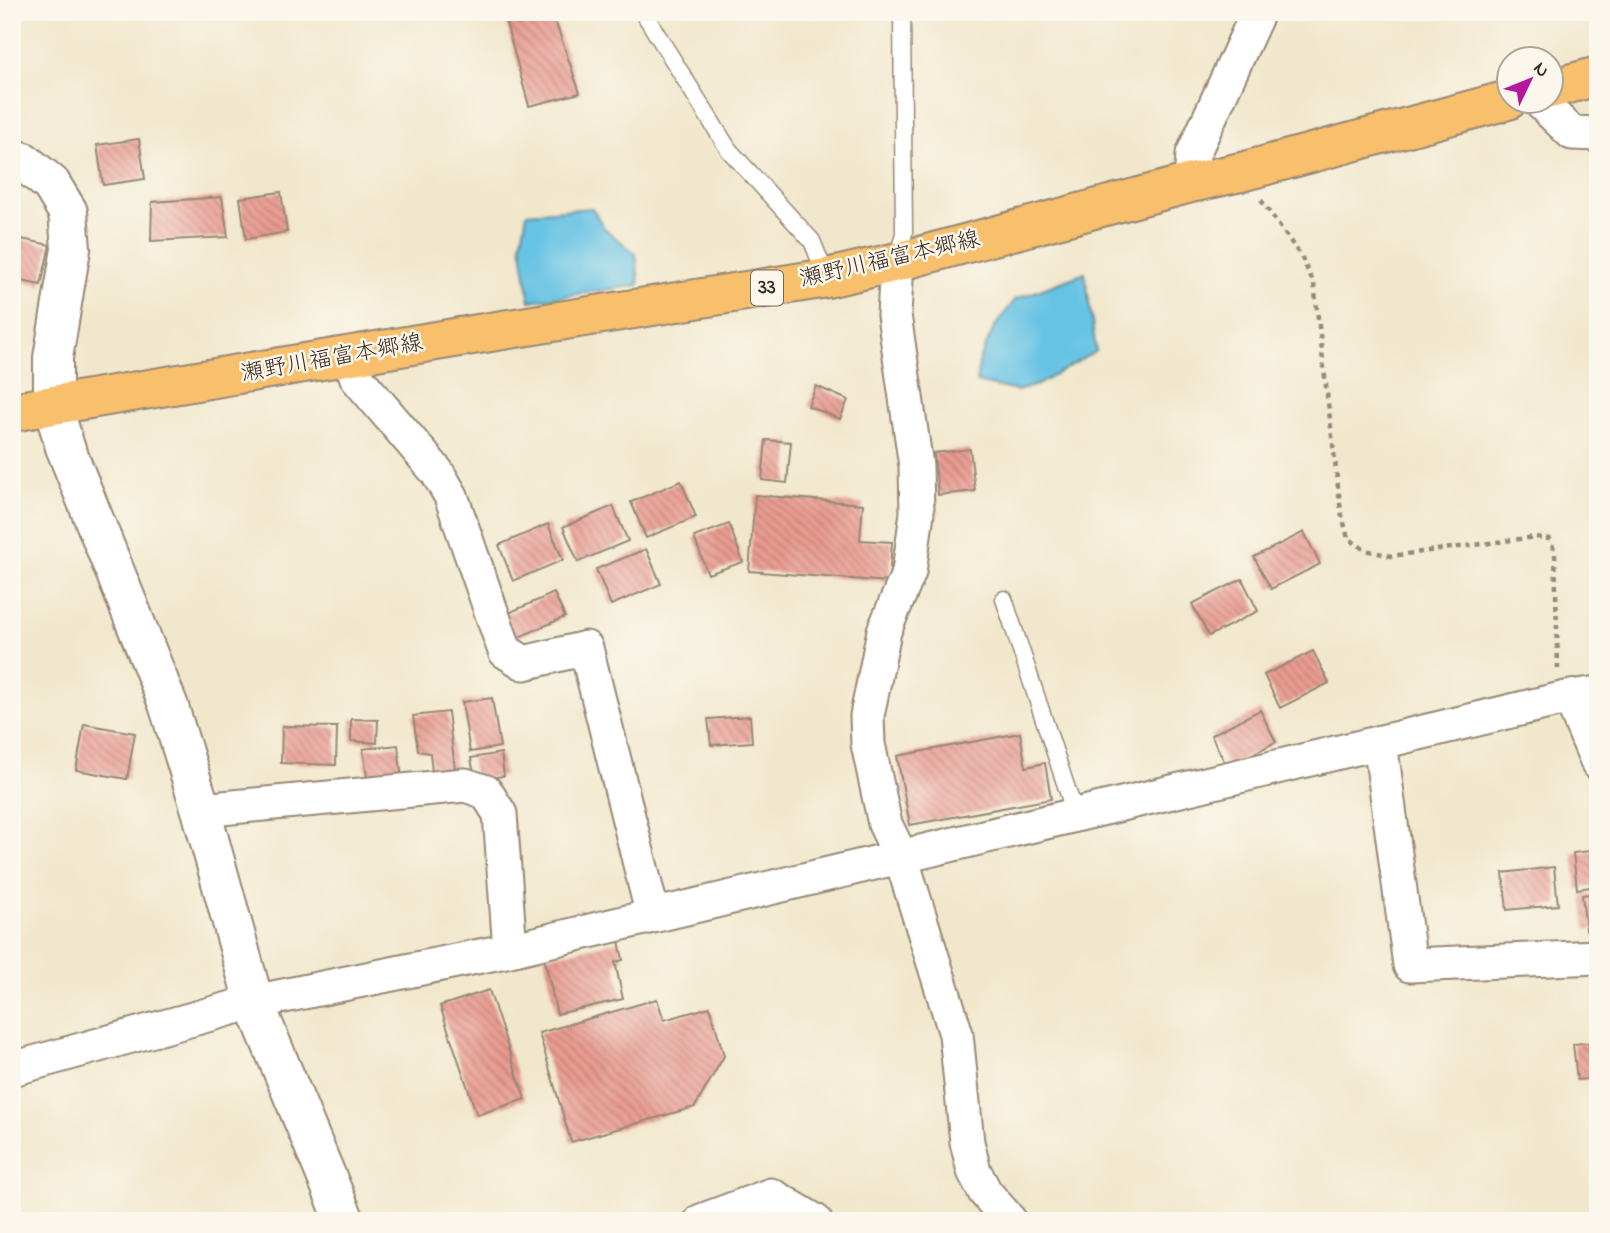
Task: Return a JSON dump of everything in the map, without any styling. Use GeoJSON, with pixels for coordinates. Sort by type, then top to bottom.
{"type":"FeatureCollection","features":[{"type":"Feature","properties":{"kind":"main road"},"geometry":{"type":"LineString","coordinates":[[1564,85],[1598,76]]}},
{"type":"Feature","properties":{"kind":"main road","name":"瀬野川福富本郷線"},"geometry":{"type":"LineString","coordinates":[[12,412],[827,278],[897,262],[1191,183],[1241,173],[1494,104]]}},
{"type":"Feature","properties":{"kind":"street"},"geometry":{"type":"LineString","coordinates":[[1191,183],[1193,154],[1258,12]]}},
{"type":"Feature","properties":{"kind":"street"},"geometry":{"type":"LineString","coordinates":[[1554,116],[1572,133],[1598,134]]}},
{"type":"Feature","properties":{"kind":"street"},"geometry":{"type":"LineString","coordinates":[[12,158],[24,162],[51,184],[68,212],[71,249],[53,358],[53,406],[65,447],[168,704],[201,810],[254,1002],[345,1221]]}},
{"type":"Feature","properties":{"kind":"street"},"geometry":{"type":"LineString","coordinates":[[897,262],[894,315],[916,466],[917,513],[909,572],[884,631],[867,716],[868,744],[885,824],[901,857],[957,1034],[967,1142],[974,1171],[985,1192],[1010,1221]]}},
{"type":"Feature","properties":{"kind":"street"},"geometry":{"type":"LineString","coordinates":[[349,356],[357,378],[437,472],[450,496],[505,651],[524,663],[586,648],[653,916]]}},
{"type":"Feature","properties":{"kind":"street"},"geometry":{"type":"LineString","coordinates":[[12,1069],[254,1002],[510,950],[1584,695],[1598,763]]}},
{"type":"Feature","properties":{"kind":"street"},"geometry":{"type":"LineString","coordinates":[[1380,742],[1410,965],[1598,957]]}},
{"type":"Feature","properties":{"kind":"street"},"geometry":{"type":"LineString","coordinates":[[201,810],[466,785],[486,792],[500,814],[510,950]]}},
{"type":"Feature","properties":{"kind":"street"},"geometry":{"type":"LineString","coordinates":[[701,1221],[771,1195],[815,1221]]}},
{"type":"Feature","properties":{"kind":"lane"},"geometry":{"type":"LineString","coordinates":[[643,12],[729,150],[812,241],[827,278]]}},
{"type":"Feature","properties":{"kind":"lane"},"geometry":{"type":"LineString","coordinates":[[897,262],[904,233],[902,12]]}},
{"type":"Feature","properties":{"kind":"lane"},"geometry":{"type":"LineString","coordinates":[[1004,599],[1076,816]]}},
{"type":"Feature","properties":{"kind":"path"},"geometry":{"type":"LineString","coordinates":[[1241,173],[1301,256],[1314,284],[1341,512],[1348,538],[1364,550],[1391,556],[1535,537],[1550,539],[1555,552],[1558,682],[1584,695]]}},
{"type":"Feature","properties":{"kind":"water"},"geometry":{"type":"Polygon","coordinates":[[[592,208],[604,228],[636,254],[639,285],[530,301],[521,244],[527,213],[592,208]]]}},
{"type":"Feature","properties":{"kind":"water"},"geometry":{"type":"Polygon","coordinates":[[[1085,273],[1096,351],[1037,385],[1017,391],[976,382],[980,358],[995,326],[1016,299],[1085,273]]]}},
{"type":"Feature","properties":{"kind":"building"},"geometry":{"type":"Polygon","coordinates":[[[503,12],[552,12],[580,93],[529,106],[503,12]]]}},
{"type":"Feature","properties":{"kind":"building"},"geometry":{"type":"Polygon","coordinates":[[[139,139],[145,179],[103,185],[97,145],[139,139]]]}},
{"type":"Feature","properties":{"kind":"building"},"geometry":{"type":"Polygon","coordinates":[[[281,192],[287,232],[246,239],[240,198],[281,192]]]}},
{"type":"Feature","properties":{"kind":"building"},"geometry":{"type":"Polygon","coordinates":[[[222,197],[228,237],[151,241],[152,202],[222,197]]]}},
{"type":"Feature","properties":{"kind":"building"},"geometry":{"type":"Polygon","coordinates":[[[12,237],[50,245],[41,285],[12,279],[12,237]]]}},
{"type":"Feature","properties":{"kind":"building"},"geometry":{"type":"Polygon","coordinates":[[[816,386],[848,400],[840,419],[808,406],[816,386]]]}},
{"type":"Feature","properties":{"kind":"building"},"geometry":{"type":"Polygon","coordinates":[[[766,440],[791,442],[787,483],[762,480],[766,440]]]}},
{"type":"Feature","properties":{"kind":"building"},"geometry":{"type":"Polygon","coordinates":[[[970,449],[975,491],[938,495],[934,453],[970,449]]]}},
{"type":"Feature","properties":{"kind":"building"},"geometry":{"type":"Polygon","coordinates":[[[681,481],[696,517],[646,538],[631,502],[681,481]]]}},
{"type":"Feature","properties":{"kind":"building"},"geometry":{"type":"Polygon","coordinates":[[[755,495],[863,504],[860,540],[892,542],[889,582],[749,571],[755,495]]]}},
{"type":"Feature","properties":{"kind":"building"},"geometry":{"type":"Polygon","coordinates":[[[613,506],[628,541],[578,562],[563,527],[613,506]]]}},
{"type":"Feature","properties":{"kind":"building"},"geometry":{"type":"Polygon","coordinates":[[[548,524],[563,560],[513,581],[499,545],[548,524]]]}},
{"type":"Feature","properties":{"kind":"building"},"geometry":{"type":"Polygon","coordinates":[[[729,524],[743,562],[708,574],[694,537],[729,524]]]}},
{"type":"Feature","properties":{"kind":"building"},"geometry":{"type":"Polygon","coordinates":[[[1304,532],[1320,564],[1271,589],[1254,557],[1304,532]]]}},
{"type":"Feature","properties":{"kind":"building"},"geometry":{"type":"Polygon","coordinates":[[[646,549],[661,584],[611,605],[596,569],[646,549]]]}},
{"type":"Feature","properties":{"kind":"building"},"geometry":{"type":"Polygon","coordinates":[[[1242,579],[1258,611],[1209,636],[1192,604],[1242,579]]]}},
{"type":"Feature","properties":{"kind":"building"},"geometry":{"type":"Polygon","coordinates":[[[554,593],[565,617],[515,639],[504,615],[554,593]]]}},
{"type":"Feature","properties":{"kind":"building"},"geometry":{"type":"Polygon","coordinates":[[[1313,651],[1329,683],[1280,708],[1264,675],[1313,651]]]}},
{"type":"Feature","properties":{"kind":"building"},"geometry":{"type":"Polygon","coordinates":[[[492,698],[500,747],[470,752],[462,702],[492,698]]]}},
{"type":"Feature","properties":{"kind":"building"},"geometry":{"type":"Polygon","coordinates":[[[1260,710],[1276,742],[1227,767],[1211,735],[1260,710]]]}},
{"type":"Feature","properties":{"kind":"building"},"geometry":{"type":"Polygon","coordinates":[[[448,712],[455,769],[432,772],[430,753],[418,751],[413,716],[448,712]]]}},
{"type":"Feature","properties":{"kind":"building"},"geometry":{"type":"Polygon","coordinates":[[[750,716],[752,742],[711,745],[708,719],[750,716]]]}},
{"type":"Feature","properties":{"kind":"building"},"geometry":{"type":"Polygon","coordinates":[[[351,719],[378,720],[377,743],[351,741],[351,719]]]}},
{"type":"Feature","properties":{"kind":"building"},"geometry":{"type":"Polygon","coordinates":[[[84,724],[135,733],[127,779],[76,770],[84,724]]]}},
{"type":"Feature","properties":{"kind":"building"},"geometry":{"type":"Polygon","coordinates":[[[282,726],[337,727],[336,765],[281,763],[282,726]]]}},
{"type":"Feature","properties":{"kind":"building"},"geometry":{"type":"Polygon","coordinates":[[[1020,733],[1026,767],[1045,763],[1051,799],[910,825],[897,756],[1020,733]]]}},
{"type":"Feature","properties":{"kind":"building"},"geometry":{"type":"Polygon","coordinates":[[[398,745],[402,780],[368,784],[363,749],[398,745]]]}},
{"type":"Feature","properties":{"kind":"building"},"geometry":{"type":"Polygon","coordinates":[[[501,753],[504,776],[475,780],[471,758],[501,753]]]}},
{"type":"Feature","properties":{"kind":"building"},"geometry":{"type":"Polygon","coordinates":[[[1598,850],[1598,886],[1577,889],[1573,853],[1598,850]]]}},
{"type":"Feature","properties":{"kind":"building"},"geometry":{"type":"Polygon","coordinates":[[[1554,867],[1558,905],[1507,910],[1503,873],[1554,867]]]}},
{"type":"Feature","properties":{"kind":"building"},"geometry":{"type":"Polygon","coordinates":[[[1598,893],[1598,929],[1586,930],[1582,895],[1598,893]]]}},
{"type":"Feature","properties":{"kind":"building"},"geometry":{"type":"Polygon","coordinates":[[[619,941],[623,960],[615,962],[623,999],[557,1014],[544,957],[619,941]]]}},
{"type":"Feature","properties":{"kind":"building"},"geometry":{"type":"Polygon","coordinates":[[[489,990],[525,1099],[477,1115],[440,1006],[489,990]]]}},
{"type":"Feature","properties":{"kind":"building"},"geometry":{"type":"Polygon","coordinates":[[[657,999],[664,1020],[710,1007],[724,1056],[695,1107],[571,1142],[539,1033],[657,999]]]}},
{"type":"Feature","properties":{"kind":"building"},"geometry":{"type":"Polygon","coordinates":[[[1598,1042],[1598,1078],[1577,1080],[1573,1044],[1598,1042]]]}}]}
